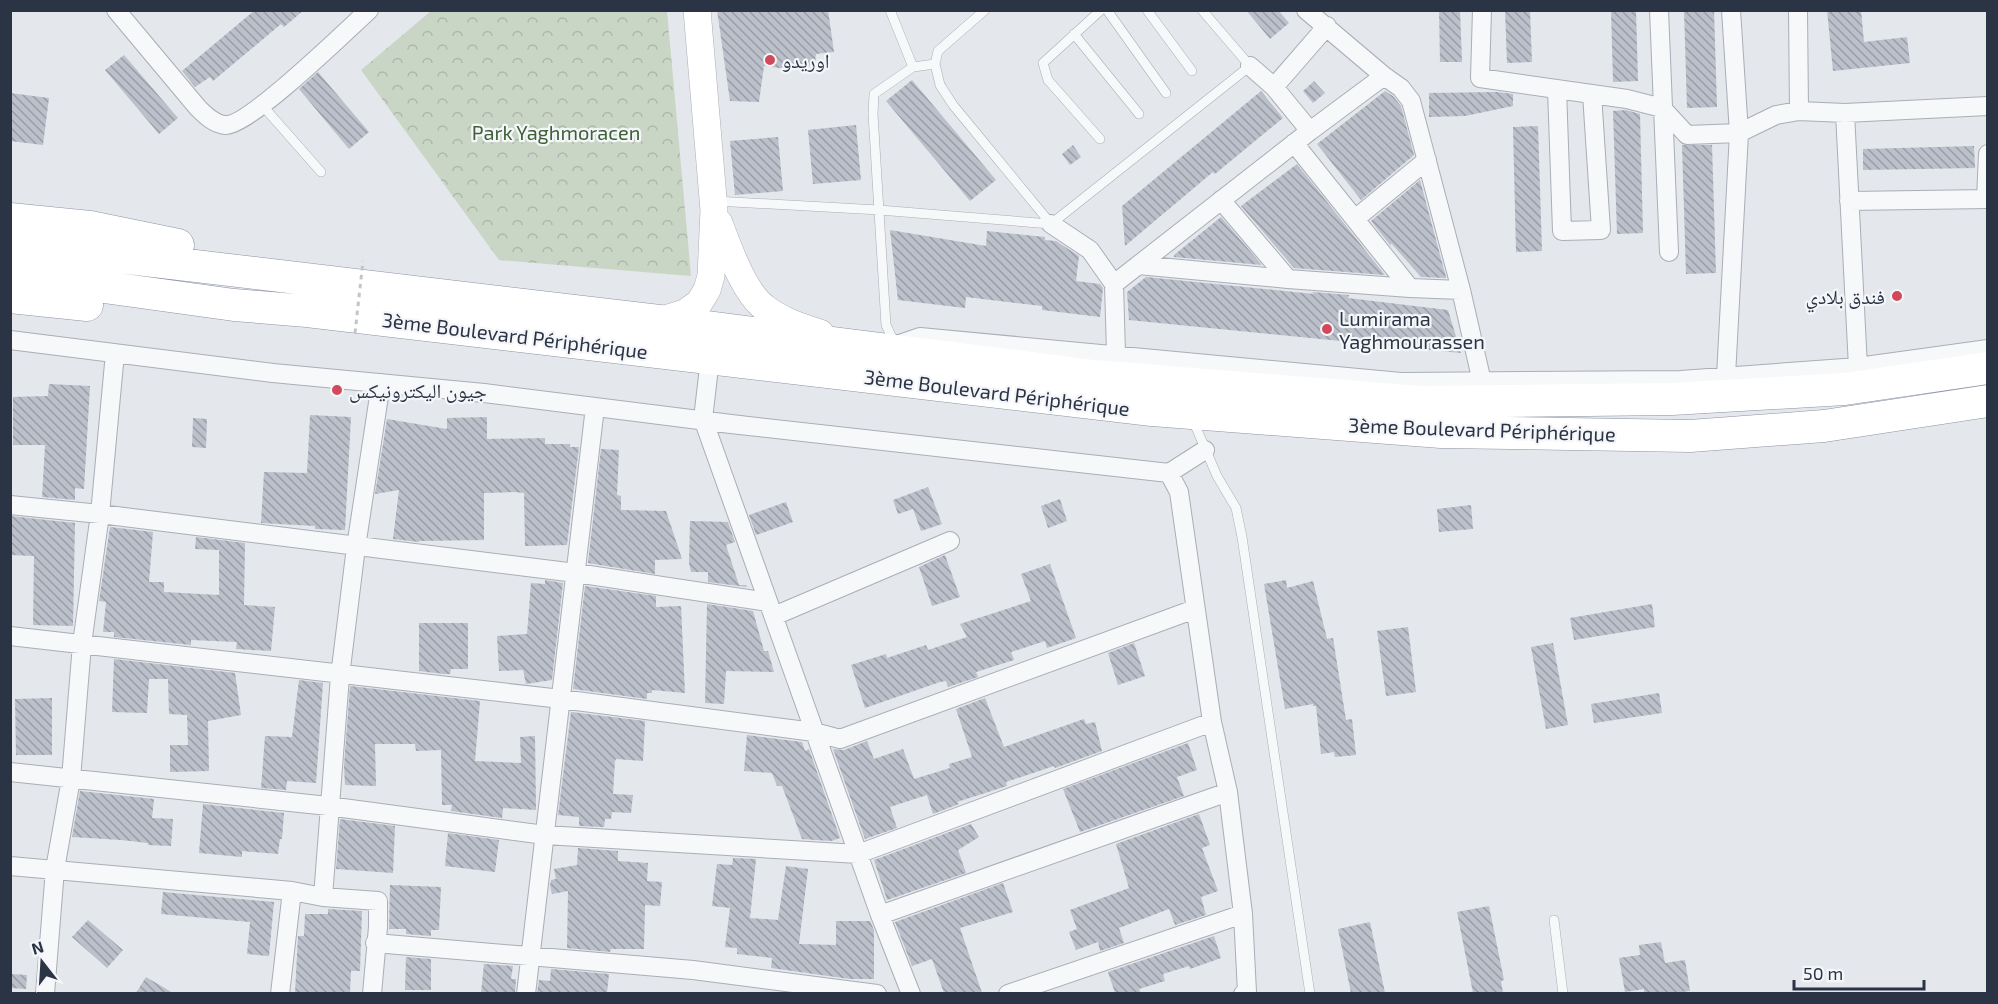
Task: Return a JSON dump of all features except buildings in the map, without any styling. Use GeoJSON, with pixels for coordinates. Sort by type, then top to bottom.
{"type":"FeatureCollection","features":[{"type":"Feature","properties":{"kind":"highway"},"geometry":{"type":"LineString","coordinates":[[10,219],[90,227],[155,240],[206,254],[233,269]]}},
{"type":"Feature","properties":{"kind":"highway","name":"3ème Boulevard Périphérique"},"geometry":{"type":"LineString","coordinates":[[10,244],[891,347],[1094,376],[1420,402],[1672,399],[1845,388],[1988,368]]}},
{"type":"Feature","properties":{"kind":"highway","name":"3ème Boulevard Périphérique"},"geometry":{"type":"LineString","coordinates":[[10,274],[234,305],[307,310],[1140,408],[1441,432],[1690,436],[1824,426],[1988,401]]}},
{"type":"Feature","properties":{"kind":"highway"},"geometry":{"type":"LineString","coordinates":[[10,297],[114,308],[173,311],[234,305]]}},
{"type":"Feature","properties":{"kind":"main road"},"geometry":{"type":"LineString","coordinates":[[658,321],[685,313],[699,303],[707,290],[712,264],[714,205],[697,10]]}},
{"type":"Feature","properties":{"kind":"main road"},"geometry":{"type":"LineString","coordinates":[[714,205],[742,279],[763,307],[792,324],[826,335],[891,347]]}},
{"type":"Feature","properties":{"kind":"street"},"geometry":{"type":"LineString","coordinates":[[116,10],[198,108],[212,121],[225,125],[234,124],[262,105],[369,10]]}},
{"type":"Feature","properties":{"kind":"street"},"geometry":{"type":"LineString","coordinates":[[1306,10],[1401,88],[1411,101],[1461,290],[1482,382]]}},
{"type":"Feature","properties":{"kind":"street"},"geometry":{"type":"LineString","coordinates":[[1482,10],[1480,78],[1626,99],[1662,108],[1687,135],[1738,132],[1776,115],[1799,111],[1845,113],[1988,106]]}},
{"type":"Feature","properties":{"kind":"street"},"geometry":{"type":"LineString","coordinates":[[1659,10],[1669,252]]}},
{"type":"Feature","properties":{"kind":"street"},"geometry":{"type":"LineString","coordinates":[[1726,376],[1738,132],[1731,10]]}},
{"type":"Feature","properties":{"kind":"street"},"geometry":{"type":"LineString","coordinates":[[1798,10],[1799,111]]}},
{"type":"Feature","properties":{"kind":"street"},"geometry":{"type":"LineString","coordinates":[[1274,87],[1327,26]]}},
{"type":"Feature","properties":{"kind":"street"},"geometry":{"type":"LineString","coordinates":[[1250,66],[1274,87],[1310,131]]}},
{"type":"Feature","properties":{"kind":"street"},"geometry":{"type":"LineString","coordinates":[[1114,284],[1294,143],[1384,76]]}},
{"type":"Feature","properties":{"kind":"street"},"geometry":{"type":"LineString","coordinates":[[1557,89],[1562,231],[1601,230],[1592,94]]}},
{"type":"Feature","properties":{"kind":"street"},"geometry":{"type":"LineString","coordinates":[[1845,113],[1858,367]]}},
{"type":"Feature","properties":{"kind":"street"},"geometry":{"type":"LineString","coordinates":[[1294,143],[1410,288]]}},
{"type":"Feature","properties":{"kind":"street"},"geometry":{"type":"LineString","coordinates":[[1849,201],[1987,199],[1988,154]]}},
{"type":"Feature","properties":{"kind":"street"},"geometry":{"type":"LineString","coordinates":[[1355,219],[1427,160]]}},
{"type":"Feature","properties":{"kind":"street"},"geometry":{"type":"LineString","coordinates":[[1221,200],[1288,279]]}},
{"type":"Feature","properties":{"kind":"street"},"geometry":{"type":"LineString","coordinates":[[1051,224],[1090,250],[1114,284],[1116,354]]}},
{"type":"Feature","properties":{"kind":"street"},"geometry":{"type":"LineString","coordinates":[[1138,265],[1288,279],[1461,290]]}},
{"type":"Feature","properties":{"kind":"street"},"geometry":{"type":"LineString","coordinates":[[891,347],[920,337],[1401,382],[1682,380],[1858,367],[1988,349]]}},
{"type":"Feature","properties":{"kind":"street"},"geometry":{"type":"LineString","coordinates":[[10,339],[273,373],[484,393],[730,424],[1169,473],[1205,450]]}},
{"type":"Feature","properties":{"kind":"street"},"geometry":{"type":"LineString","coordinates":[[45,993],[55,869],[71,779],[82,644],[100,514],[115,353]]}},
{"type":"Feature","properties":{"kind":"street"},"geometry":{"type":"LineString","coordinates":[[710,359],[703,419],[880,915],[911,993]]}},
{"type":"Feature","properties":{"kind":"street"},"geometry":{"type":"LineString","coordinates":[[323,897],[328,806],[340,676],[356,547],[381,383]]}},
{"type":"Feature","properties":{"kind":"street"},"geometry":{"type":"LineString","coordinates":[[526,993],[595,407]]}},
{"type":"Feature","properties":{"kind":"street"},"geometry":{"type":"LineString","coordinates":[[1169,473],[1179,492],[1212,722],[1228,792],[1243,914],[1247,992],[1243,993]]}},
{"type":"Feature","properties":{"kind":"street"},"geometry":{"type":"LineString","coordinates":[[10,505],[576,573],[771,609],[950,541]]}},
{"type":"Feature","properties":{"kind":"street"},"geometry":{"type":"LineString","coordinates":[[10,636],[340,676],[561,699],[814,732],[840,740],[1195,609]]}},
{"type":"Feature","properties":{"kind":"street"},"geometry":{"type":"LineString","coordinates":[[10,772],[328,806],[545,835],[858,854],[1212,722]]}},
{"type":"Feature","properties":{"kind":"street"},"geometry":{"type":"LineString","coordinates":[[880,915],[1228,792]]}},
{"type":"Feature","properties":{"kind":"street"},"geometry":{"type":"LineString","coordinates":[[10,866],[292,891],[323,897],[378,901],[372,993]]}},
{"type":"Feature","properties":{"kind":"street"},"geometry":{"type":"LineString","coordinates":[[280,993],[292,891]]}},
{"type":"Feature","properties":{"kind":"street"},"geometry":{"type":"LineString","coordinates":[[1008,993],[1243,914]]}},
{"type":"Feature","properties":{"kind":"street"},"geometry":{"type":"LineString","coordinates":[[375,942],[693,970],[877,993]]}},
{"type":"Feature","properties":{"kind":"lane"},"geometry":{"type":"LineString","coordinates":[[890,10],[913,67]]}},
{"type":"Feature","properties":{"kind":"lane"},"geometry":{"type":"LineString","coordinates":[[985,10],[938,51],[935,63],[940,85],[953,105],[1051,224]]}},
{"type":"Feature","properties":{"kind":"lane"},"geometry":{"type":"LineString","coordinates":[[1100,139],[1048,80],[1043,63],[1101,10]]}},
{"type":"Feature","properties":{"kind":"lane"},"geometry":{"type":"LineString","coordinates":[[1107,10],[1166,93]]}},
{"type":"Feature","properties":{"kind":"lane"},"geometry":{"type":"LineString","coordinates":[[1147,10],[1192,70]]}},
{"type":"Feature","properties":{"kind":"lane"},"geometry":{"type":"LineString","coordinates":[[714,205],[879,210],[1051,224],[1250,66],[1202,10]]}},
{"type":"Feature","properties":{"kind":"lane"},"geometry":{"type":"LineString","coordinates":[[1074,34],[1139,114]]}},
{"type":"Feature","properties":{"kind":"lane"},"geometry":{"type":"LineString","coordinates":[[891,347],[886,325],[873,114],[874,94],[913,67],[935,63]]}},
{"type":"Feature","properties":{"kind":"lane"},"geometry":{"type":"LineString","coordinates":[[262,105],[321,172]]}},
{"type":"Feature","properties":{"kind":"lane"},"geometry":{"type":"LineString","coordinates":[[1190,412],[1205,450],[1236,508],[1311,993]]}},
{"type":"Feature","properties":{"kind":"lane"},"geometry":{"type":"LineString","coordinates":[[1554,921],[1563,993]]}},
{"type":"Feature","properties":{"kind":"path"},"geometry":{"type":"LineString","coordinates":[[355,333],[363,261]]}},
{"type":"Feature","properties":{"kind":"green space","name":"Park Yaghmoracen"},"geometry":{"type":"Polygon","coordinates":[[[431,11],[667,11],[691,276],[499,260],[361,70],[431,11]]]}},
{"type":"Feature","properties":{"kind":"place","name":"اوريدو"},"geometry":{"type":"Point","coordinates":[770,60]}},
{"type":"Feature","properties":{"kind":"place","name":"فندق بلادي"},"geometry":{"type":"Point","coordinates":[1897,296]}},
{"type":"Feature","properties":{"kind":"place","name":"Lumirama Yaghmourassen"},"geometry":{"type":"Point","coordinates":[1327,329]}},
{"type":"Feature","properties":{"kind":"place","name":"جيون اليكترونيكس"},"geometry":{"type":"Point","coordinates":[337,390]}}]}
